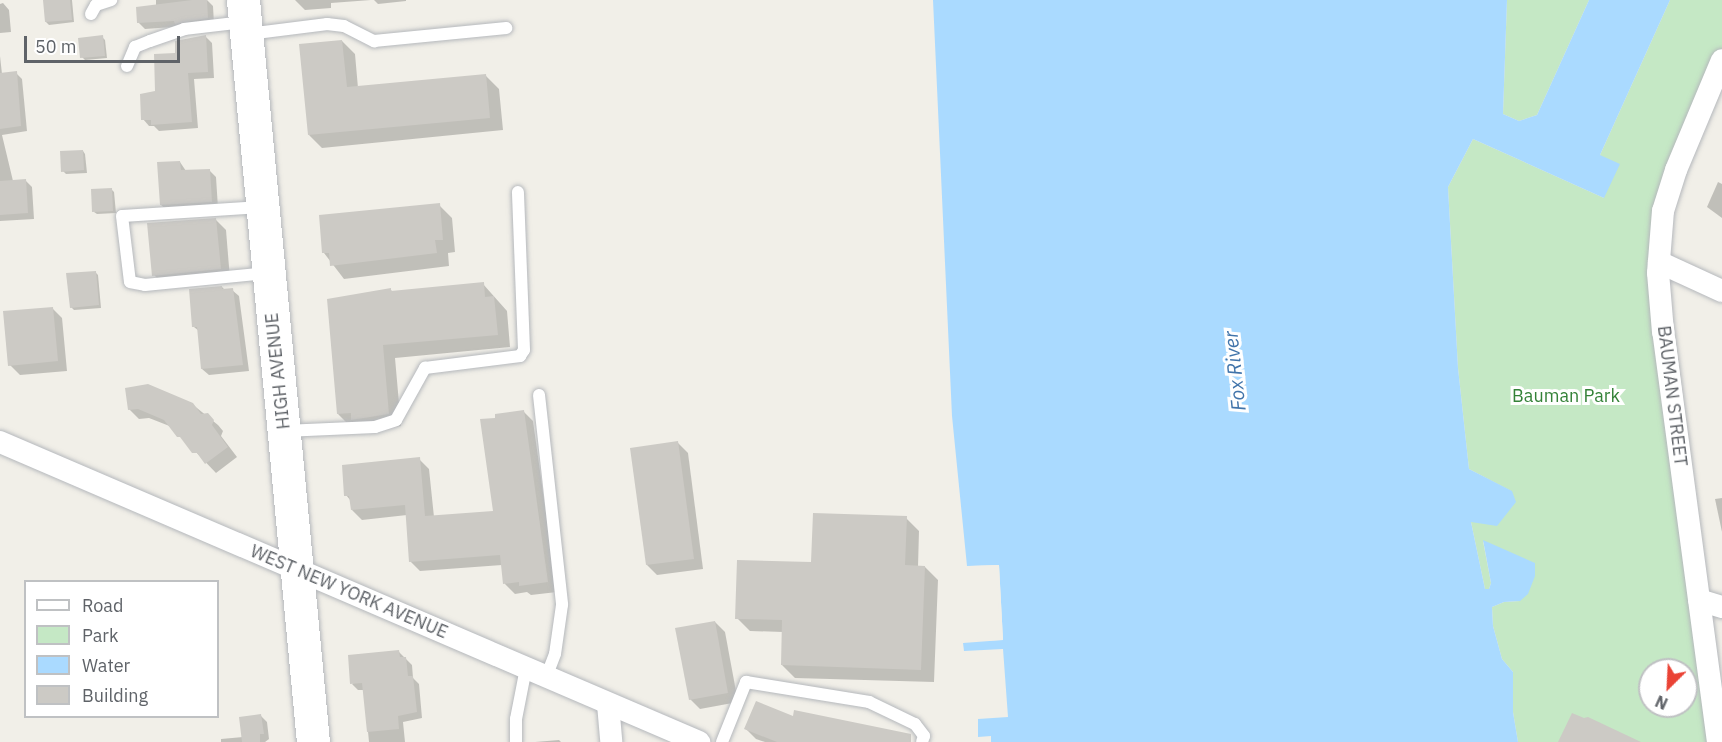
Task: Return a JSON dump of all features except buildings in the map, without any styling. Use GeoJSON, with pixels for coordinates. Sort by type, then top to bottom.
{"type":"FeatureCollection","features":[{"type":"Feature","properties":{"kind":"main road","name":"HIGH AVENUE"},"geometry":{"type":"LineString","coordinates":[[245,19],[313,742]]}},
{"type":"Feature","properties":{"kind":"street","name":"BAUMAN STREET"},"geometry":{"type":"LineString","coordinates":[[1718,742],[1663,332],[1659,262],[1663,211],[1676,170],[1722,60]]}},
{"type":"Feature","properties":{"kind":"street"},"geometry":{"type":"LineString","coordinates":[[1659,262],[1722,291]]}},
{"type":"Feature","properties":{"kind":"street","name":"WEST NEW YORK AVENUE"},"geometry":{"type":"LineString","coordinates":[[0,442],[693,741]]}},
{"type":"Feature","properties":{"kind":"street"},"geometry":{"type":"LineString","coordinates":[[1700,600],[1722,607]]}},
{"type":"Feature","properties":{"kind":"street"},"geometry":{"type":"LineString","coordinates":[[608,704],[611,742]]}},
{"type":"Feature","properties":{"kind":"lane"},"geometry":{"type":"LineString","coordinates":[[92,14],[96,5],[111,0]]}},
{"type":"Feature","properties":{"kind":"lane"},"geometry":{"type":"LineString","coordinates":[[127,66],[135,47],[150,41],[184,29],[245,19],[344,26],[374,41],[506,28]]}},
{"type":"Feature","properties":{"kind":"lane"},"geometry":{"type":"LineString","coordinates":[[284,431],[375,427],[396,420],[425,368],[520,356],[524,350],[518,192]]}},
{"type":"Feature","properties":{"kind":"lane"},"geometry":{"type":"LineString","coordinates":[[263,207],[122,216],[130,282],[145,285],[269,273]]}},
{"type":"Feature","properties":{"kind":"lane"},"geometry":{"type":"LineString","coordinates":[[516,742],[516,719],[536,672],[555,654],[562,604],[539,395]]}},
{"type":"Feature","properties":{"kind":"lane"},"geometry":{"type":"LineString","coordinates":[[722,742],[746,682],[869,702],[915,724],[924,736],[922,742]]}},
{"type":"Feature","properties":{"kind":"green space"},"geometry":{"type":"Polygon","coordinates":[[[1507,0],[1589,0],[1537,115],[1519,121],[1503,114],[1507,0]]]}},
{"type":"Feature","properties":{"kind":"green space","name":"Bauman Park"},"geometry":{"type":"Polygon","coordinates":[[[1670,0],[1722,0],[1722,60],[1660,230],[1718,742],[1518,742],[1513,712],[1513,672],[1502,659],[1493,626],[1492,607],[1504,602],[1520,601],[1483,541],[1491,583],[1489,589],[1485,589],[1471,522],[1511,491],[1469,469],[1458,368],[1448,187],[1473,139],[1604,198],[1600,155],[1670,0]]]}},
{"type":"Feature","properties":{"kind":"water","name":"Fox River"},"geometry":{"type":"Polygon","coordinates":[[[933,0],[1507,0],[1503,114],[1519,121],[1537,115],[1589,0],[1670,0],[1600,155],[1620,164],[1604,198],[1473,139],[1448,187],[1458,368],[1469,469],[1512,491],[1516,502],[1497,526],[1471,522],[1485,589],[1489,589],[1491,583],[1483,540],[1535,563],[1535,576],[1528,594],[1520,601],[1504,602],[1492,607],[1493,626],[1502,659],[1513,672],[1513,712],[1518,742],[991,742],[991,736],[978,737],[978,719],[1008,717],[1003,649],[964,651],[963,643],[1003,640],[999,565],[967,566],[952,416],[933,0]]]}},
{"type":"Feature","properties":{"kind":"pier"},"geometry":{"type":"Polygon","coordinates":[[[999,565],[1003,640],[974,641],[974,638],[1000,637],[996,568],[971,569],[970,566],[999,565]]]}}]}
